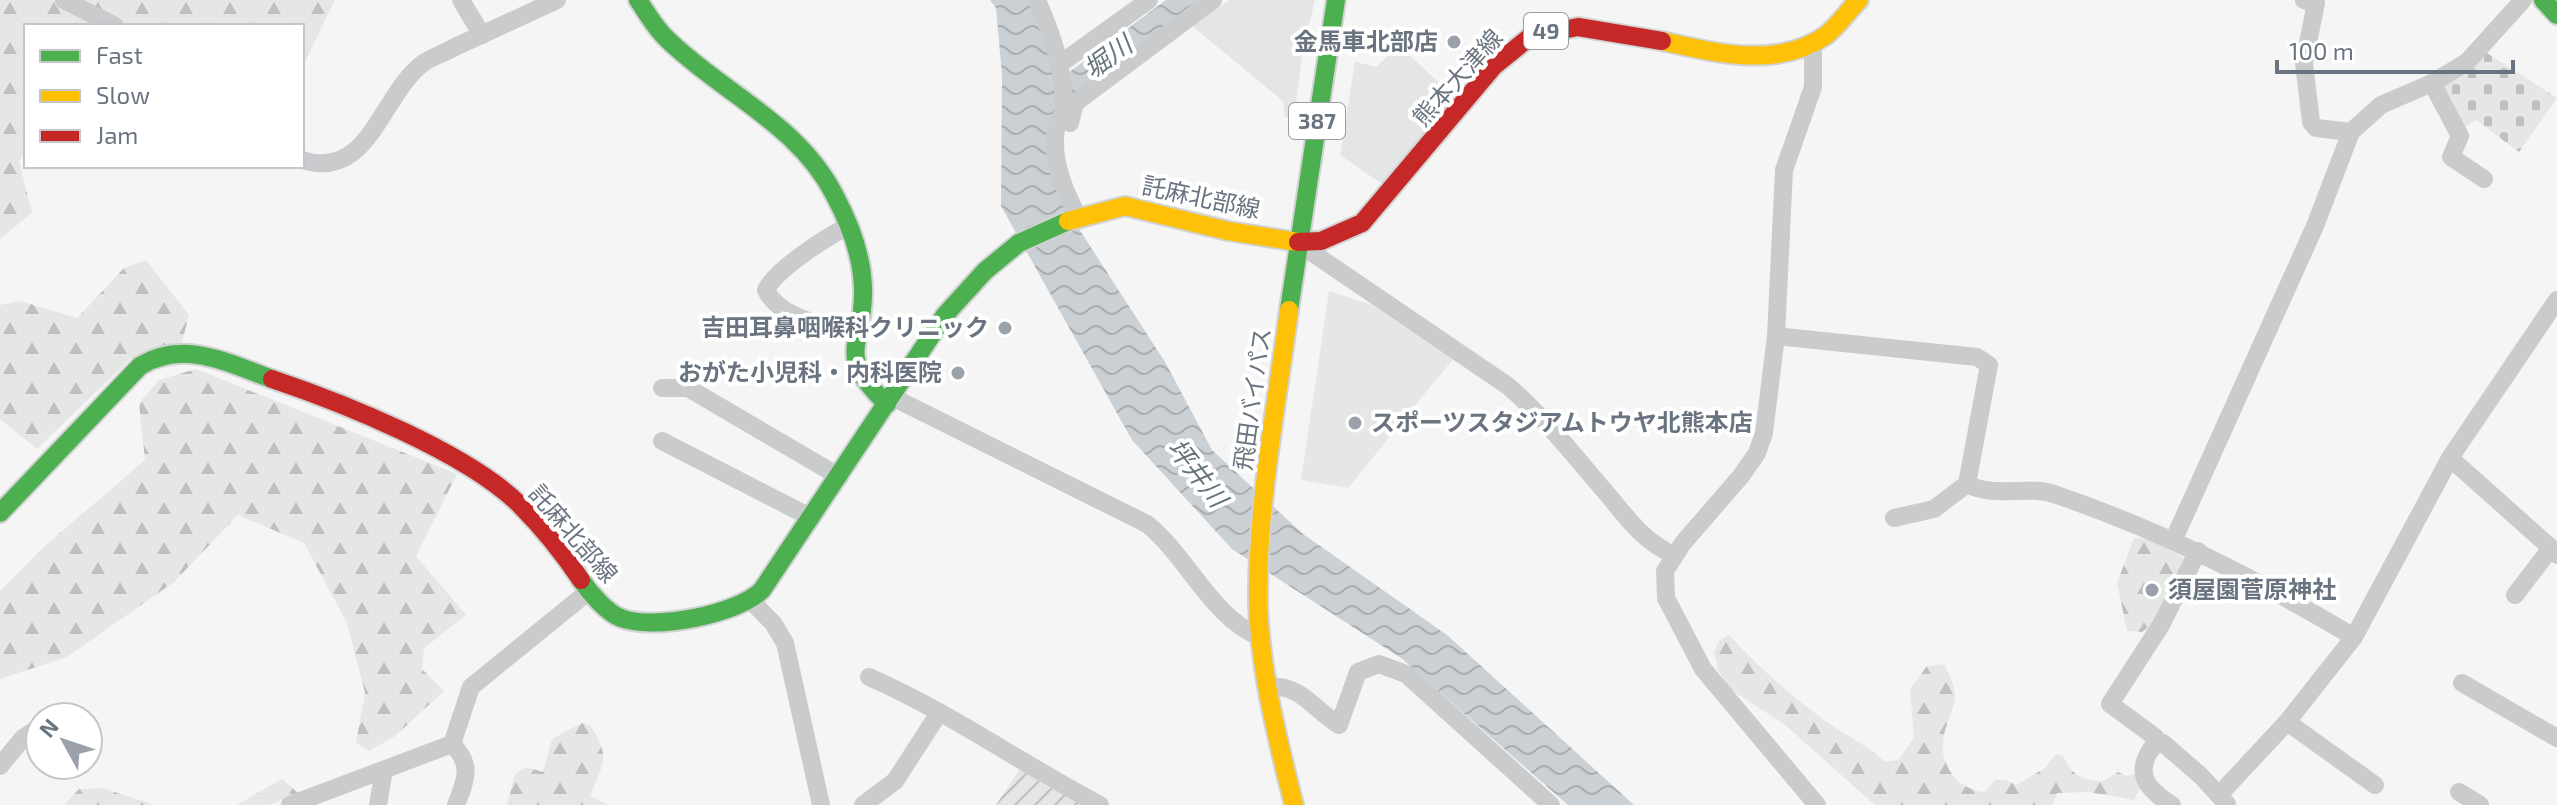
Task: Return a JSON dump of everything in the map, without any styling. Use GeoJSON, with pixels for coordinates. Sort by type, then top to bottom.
{"type":"FeatureCollection","features":[{"type":"Feature","properties":{"kind":"main road"},"geometry":{"type":"LineString","coordinates":[[638,0],[667,39],[808,155],[834,192],[863,274],[855,335],[857,375],[890,401]]}},
{"type":"Feature","properties":{"kind":"main road","name":"飛田バイパス"},"geometry":{"type":"LineString","coordinates":[[1294,805],[1267,686],[1258,591],[1265,496],[1298,242],[1336,0]]}},
{"type":"Feature","properties":{"kind":"main road","name":"熊本大津線"},"geometry":{"type":"LineString","coordinates":[[1298,242],[1321,241],[1362,223],[1494,66],[1515,46],[1537,34],[1566,26],[1604,29],[1756,56],[1813,45],[1849,15],[1859,0]]}},
{"type":"Feature","properties":{"kind":"main road"},"geometry":{"type":"LineString","coordinates":[[2543,0],[2557,15]]}},
{"type":"Feature","properties":{"kind":"main road","name":"託麻北部線"},"geometry":{"type":"LineString","coordinates":[[0,513],[140,366],[158,355],[196,352],[319,395],[483,475],[536,522],[589,591],[619,618],[648,623],[674,621],[751,601],[812,518],[954,305],[985,271],[1019,243],[1076,218],[1125,206],[1298,242]]}},
{"type":"Feature","properties":{"kind":"street"},"geometry":{"type":"LineString","coordinates":[[64,0],[111,24]]}},
{"type":"Feature","properties":{"kind":"street"},"geometry":{"type":"LineString","coordinates":[[461,0],[482,35]]}},
{"type":"Feature","properties":{"kind":"street"},"geometry":{"type":"LineString","coordinates":[[304,160],[325,165],[346,161],[368,139],[388,104],[422,64],[557,0]]}},
{"type":"Feature","properties":{"kind":"street"},"geometry":{"type":"LineString","coordinates":[[1037,0],[1061,67],[1064,109],[1056,129],[1057,149],[1064,191],[1076,218]]}},
{"type":"Feature","properties":{"kind":"street"},"geometry":{"type":"LineString","coordinates":[[1061,67],[1149,0]]}},
{"type":"Feature","properties":{"kind":"street"},"geometry":{"type":"LineString","coordinates":[[1057,149],[1064,143],[1075,103],[1213,0]]}},
{"type":"Feature","properties":{"kind":"street"},"geometry":{"type":"LineString","coordinates":[[2304,0],[2316,3],[2304,63],[2311,122],[2316,128],[2351,132]]}},
{"type":"Feature","properties":{"kind":"street"},"geometry":{"type":"LineString","coordinates":[[2174,539],[2315,226],[2351,132],[2381,105],[2432,83],[2477,54],[2523,0]]}},
{"type":"Feature","properties":{"kind":"street"},"geometry":{"type":"LineString","coordinates":[[1813,45],[1813,87],[1784,170],[1776,336],[1764,433],[1757,453],[1674,555],[1665,571],[1666,598],[1703,669],[1817,805]]}},
{"type":"Feature","properties":{"kind":"street"},"geometry":{"type":"LineString","coordinates":[[2432,83],[2460,136],[2451,157],[2484,179]]}},
{"type":"Feature","properties":{"kind":"street"},"geometry":{"type":"LineString","coordinates":[[848,226],[808,252],[771,281],[766,290],[775,303],[793,314],[855,335]]}},
{"type":"Feature","properties":{"kind":"street"},"geometry":{"type":"LineString","coordinates":[[1298,242],[1508,386],[1530,405],[1638,531],[1653,546],[1674,555]]}},
{"type":"Feature","properties":{"kind":"street"},"geometry":{"type":"LineString","coordinates":[[2155,745],[2163,743],[2223,800],[2354,637],[2450,458],[2557,300]]}},
{"type":"Feature","properties":{"kind":"street"},"geometry":{"type":"LineString","coordinates":[[1776,336],[1984,359],[1989,365],[1967,484],[1934,509],[1894,518]]}},
{"type":"Feature","properties":{"kind":"street"},"geometry":{"type":"LineString","coordinates":[[662,388],[688,388],[840,477]]}},
{"type":"Feature","properties":{"kind":"street"},"geometry":{"type":"LineString","coordinates":[[890,401],[1147,524],[1179,554],[1230,620],[1260,637]]}},
{"type":"Feature","properties":{"kind":"street"},"geometry":{"type":"LineString","coordinates":[[662,441],[812,518]]}},
{"type":"Feature","properties":{"kind":"street"},"geometry":{"type":"LineString","coordinates":[[2450,458],[2554,551],[2515,595]]}},
{"type":"Feature","properties":{"kind":"street"},"geometry":{"type":"LineString","coordinates":[[1967,484],[1996,492],[2054,493],[2174,539],[2238,569],[2354,637]]}},
{"type":"Feature","properties":{"kind":"street"},"geometry":{"type":"LineString","coordinates":[[2172,805],[2149,790],[2145,780],[2144,767],[2155,745],[2155,737],[2110,704],[2161,625],[2198,551]]}},
{"type":"Feature","properties":{"kind":"street"},"geometry":{"type":"LineString","coordinates":[[452,744],[471,687],[589,591]]}},
{"type":"Feature","properties":{"kind":"street"},"geometry":{"type":"LineString","coordinates":[[751,601],[773,623],[785,643],[821,805]]}},
{"type":"Feature","properties":{"kind":"street"},"geometry":{"type":"LineString","coordinates":[[1267,686],[1287,686],[1297,691],[1339,725],[1358,672],[1379,664],[1392,666],[1436,698],[1551,805]]}},
{"type":"Feature","properties":{"kind":"street"},"geometry":{"type":"LineString","coordinates":[[869,677],[921,700],[1056,783],[1100,805]]}},
{"type":"Feature","properties":{"kind":"street"},"geometry":{"type":"LineString","coordinates":[[2462,683],[2556,734]]}},
{"type":"Feature","properties":{"kind":"street"},"geometry":{"type":"LineString","coordinates":[[863,805],[901,774],[939,713]]}},
{"type":"Feature","properties":{"kind":"street"},"geometry":{"type":"LineString","coordinates":[[2287,722],[2375,785]]}},
{"type":"Feature","properties":{"kind":"street"},"geometry":{"type":"LineString","coordinates":[[0,766],[24,737]]}},
{"type":"Feature","properties":{"kind":"street"},"geometry":{"type":"LineString","coordinates":[[290,805],[452,744]]}},
{"type":"Feature","properties":{"kind":"street"},"geometry":{"type":"LineString","coordinates":[[452,744],[465,757],[468,773],[456,805]]}},
{"type":"Feature","properties":{"kind":"street"},"geometry":{"type":"LineString","coordinates":[[378,805],[384,770]]}},
{"type":"Feature","properties":{"kind":"street"},"geometry":{"type":"LineString","coordinates":[[2459,792],[2480,805]]}},
{"type":"Feature","properties":{"kind":"shaded area"},"geometry":{"type":"Polygon","coordinates":[[[1230,0],[1315,0],[1302,54],[1294,119],[1285,117],[1283,101],[1191,25],[1230,0]]]}},
{"type":"Feature","properties":{"kind":"shaded area"},"geometry":{"type":"Polygon","coordinates":[[[1398,45],[1458,100],[1385,186],[1340,155],[1355,62],[1377,67],[1398,45]]]}},
{"type":"Feature","properties":{"kind":"shaded area"},"geometry":{"type":"Polygon","coordinates":[[[1020,769],[1046,786],[1086,805],[996,805],[1020,769]]]}},
{"type":"Feature","properties":{"kind":"green space"},"geometry":{"type":"Polygon","coordinates":[[[0,0],[335,0],[304,64],[304,24],[24,24],[24,155],[19,161],[32,213],[0,239],[0,0]]]}},
{"type":"Feature","properties":{"kind":"green space"},"geometry":{"type":"Polygon","coordinates":[[[2487,53],[2557,98],[2519,152],[2476,120],[2464,128],[2442,84],[2469,69],[2487,53]]]}},
{"type":"Feature","properties":{"kind":"green space"},"geometry":{"type":"Polygon","coordinates":[[[146,260],[189,315],[182,342],[130,359],[37,449],[0,419],[0,305],[20,301],[77,318],[124,268],[146,260]]]}},
{"type":"Feature","properties":{"kind":"green space","name":"スポーツスタジアムトウヤ北熊本店"},"geometry":{"type":"Polygon","coordinates":[[[1329,291],[1372,305],[1453,359],[1348,488],[1301,480],[1329,291]]]}},
{"type":"Feature","properties":{"kind":"green space"},"geometry":{"type":"Polygon","coordinates":[[[196,369],[457,474],[416,556],[466,615],[424,648],[422,669],[444,691],[395,736],[369,751],[356,743],[365,693],[347,623],[304,543],[238,515],[174,582],[67,657],[0,679],[0,591],[46,545],[145,460],[139,403],[159,380],[196,369]]]}},
{"type":"Feature","properties":{"kind":"green space"},"geometry":{"type":"Polygon","coordinates":[[[2134,538],[2152,539],[2186,559],[2157,621],[2142,632],[2127,631],[2117,583],[2134,538]]]}},
{"type":"Feature","properties":{"kind":"green space"},"geometry":{"type":"Polygon","coordinates":[[[1729,635],[1799,700],[1885,762],[1898,760],[1914,738],[1910,689],[1927,666],[1944,664],[1955,693],[1944,735],[1944,756],[1952,774],[1966,787],[1985,792],[1995,780],[2006,780],[2016,785],[2045,768],[2056,754],[2064,757],[2075,773],[2085,778],[2104,781],[2118,772],[2127,776],[2137,774],[2140,787],[2134,800],[2089,792],[2057,793],[2052,805],[1875,805],[1784,724],[1730,689],[1718,670],[1714,652],[1719,641],[1729,635]]]}},
{"type":"Feature","properties":{"kind":"green space"},"geometry":{"type":"Polygon","coordinates":[[[582,723],[590,725],[603,753],[602,767],[590,796],[609,805],[507,805],[515,774],[526,767],[543,772],[552,739],[582,723]]]}},
{"type":"Feature","properties":{"kind":"green space"},"geometry":{"type":"Polygon","coordinates":[[[282,779],[298,793],[269,805],[237,805],[282,779]]]}},
{"type":"Feature","properties":{"kind":"green space"},"geometry":{"type":"Polygon","coordinates":[[[102,788],[154,805],[64,805],[79,789],[102,788]]]}},
{"type":"Feature","properties":{"kind":"water"},"geometry":{"type":"Polygon","coordinates":[[[990,0],[1029,0],[1068,73],[1166,0],[1202,0],[1057,111],[1059,198],[1165,362],[1212,450],[1303,534],[1447,635],[1634,805],[1568,805],[1401,658],[1232,549],[1132,440],[1001,206],[1002,75],[996,8],[990,0]]]}},
{"type":"Feature","properties":{"kind":"traffic: fast"},"geometry":{"type":"LineString","coordinates":[[638,0],[667,39],[781,129],[820,171],[846,218],[860,264],[863,288],[856,360],[861,373],[887,404]]}},
{"type":"Feature","properties":{"kind":"traffic: fast"},"geometry":{"type":"LineString","coordinates":[[1289,310],[1336,0]]}},
{"type":"Feature","properties":{"kind":"traffic: fast"},"geometry":{"type":"LineString","coordinates":[[2543,0],[2557,15]]}},
{"type":"Feature","properties":{"kind":"traffic: fast"},"geometry":{"type":"LineString","coordinates":[[581,580],[610,612],[636,622],[695,618],[750,599],[762,590],[945,315],[985,271],[1019,243],[1068,221]]}},
{"type":"Feature","properties":{"kind":"traffic: fast"},"geometry":{"type":"LineString","coordinates":[[0,513],[140,366],[156,358],[173,354],[206,356],[272,379]]}},
{"type":"Feature","properties":{"kind":"traffic: slow"},"geometry":{"type":"LineString","coordinates":[[1662,41],[1745,55],[1786,52],[1825,36],[1859,0]]}},
{"type":"Feature","properties":{"kind":"traffic: slow"},"geometry":{"type":"LineString","coordinates":[[1068,221],[1125,206],[1228,231],[1298,242]]}},
{"type":"Feature","properties":{"kind":"traffic: slow"},"geometry":{"type":"LineString","coordinates":[[1289,310],[1265,484],[1258,589],[1264,670],[1294,805]]}},
{"type":"Feature","properties":{"kind":"traffic: jam"},"geometry":{"type":"LineString","coordinates":[[1298,242],[1321,241],[1362,223],[1494,66],[1531,36],[1578,27],[1662,41]]}},
{"type":"Feature","properties":{"kind":"traffic: jam"},"geometry":{"type":"LineString","coordinates":[[272,379],[367,415],[468,466],[519,504],[552,540],[581,580]]}},
{"type":"Feature","properties":{"kind":"place","name":"金馬車北部店"},"geometry":{"type":"Point","coordinates":[1454,42]}},
{"type":"Feature","properties":{"kind":"place","name":"吉田耳鼻咽喉科クリニック"},"geometry":{"type":"Point","coordinates":[1005,328]}},
{"type":"Feature","properties":{"kind":"place","name":"おがた小児科・内科医院"},"geometry":{"type":"Point","coordinates":[958,373]}},
{"type":"Feature","properties":{"kind":"place","name":"スポーツスタジアムトウヤ北熊本店"},"geometry":{"type":"Point","coordinates":[1355,423]}},
{"type":"Feature","properties":{"kind":"place","name":"須屋園菅原神社"},"geometry":{"type":"Point","coordinates":[2152,590]}},
{"type":"Feature","properties":{"kind":"water label","name":"堀川"},"geometry":{"type":"Point","coordinates":[1108,57]}},
{"type":"Feature","properties":{"kind":"water label","name":"坪井川"},"geometry":{"type":"Point","coordinates":[1197,473]}}]}
